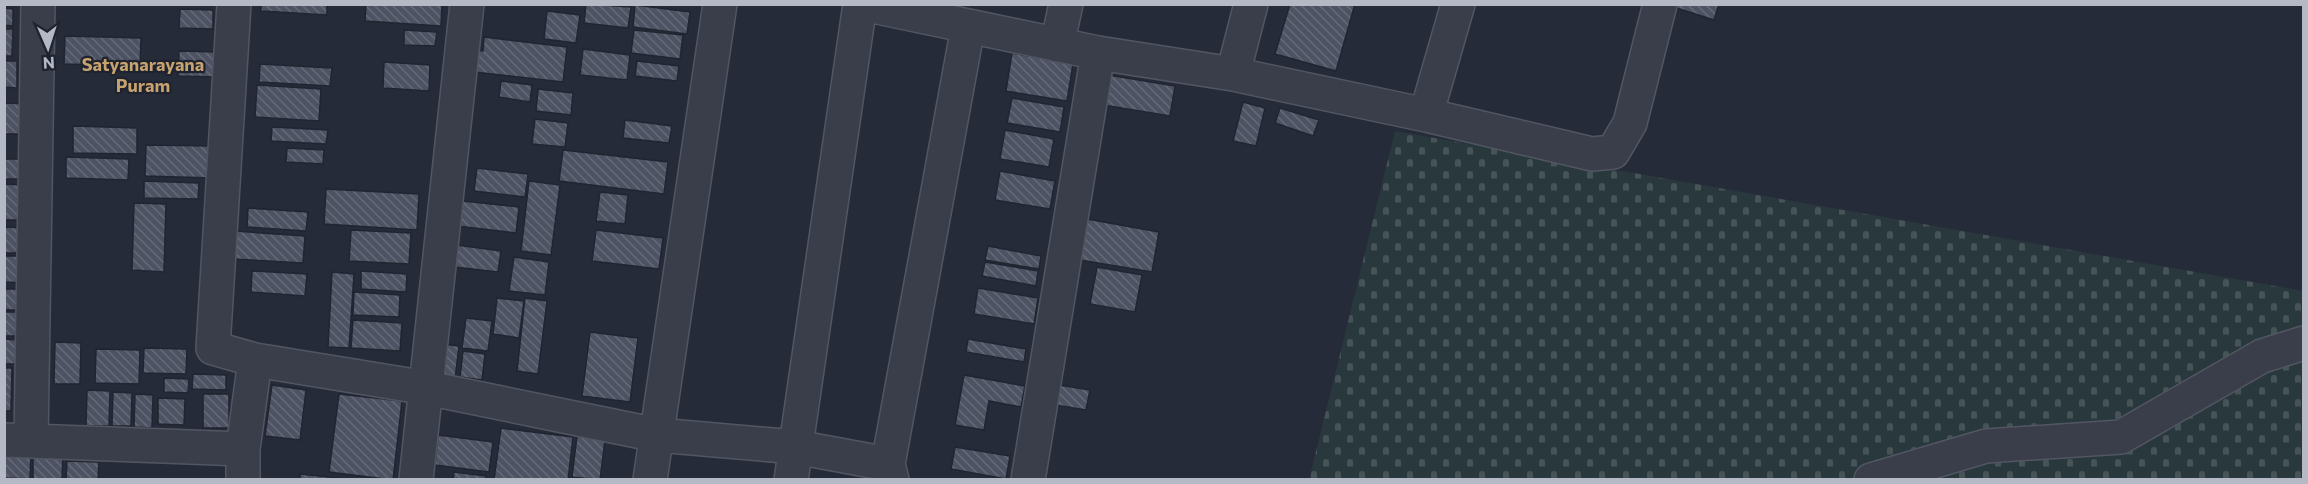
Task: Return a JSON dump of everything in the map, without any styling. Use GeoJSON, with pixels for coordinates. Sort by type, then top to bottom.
{"type":"FeatureCollection","features":[{"type":"Feature","properties":{"kind":"street"},"geometry":{"type":"LineString","coordinates":[[38,4],[18,440],[243,464],[255,360]]}},
{"type":"Feature","properties":{"kind":"street"},"geometry":{"type":"LineString","coordinates":[[234,4],[213,348],[255,360],[427,387],[657,435],[796,447],[890,472],[968,27]]}},
{"type":"Feature","properties":{"kind":"street"},"geometry":{"type":"LineString","coordinates":[[416,480],[467,4]]}},
{"type":"Feature","properties":{"kind":"street"},"geometry":{"type":"LineString","coordinates":[[650,480],[720,4]]}},
{"type":"Feature","properties":{"kind":"street"},"geometry":{"type":"LineString","coordinates":[[791,480],[862,4],[1098,53],[1233,74],[1426,115],[1592,154],[1613,152],[1630,123],[1660,4]]}},
{"type":"Feature","properties":{"kind":"street"},"geometry":{"type":"LineString","coordinates":[[1057,45],[1066,4]]}},
{"type":"Feature","properties":{"kind":"street"},"geometry":{"type":"LineString","coordinates":[[1233,74],[1251,4]]}},
{"type":"Feature","properties":{"kind":"street"},"geometry":{"type":"LineString","coordinates":[[1426,115],[1458,4]]}},
{"type":"Feature","properties":{"kind":"street"},"geometry":{"type":"LineString","coordinates":[[1028,480],[1098,53]]}},
{"type":"Feature","properties":{"kind":"street"},"geometry":{"type":"LineString","coordinates":[[1871,480],[1986,446],[2121,437],[2262,357],[2304,343]]}},
{"type":"Feature","properties":{"kind":"green space"},"geometry":{"type":"Polygon","coordinates":[[[1395,131],[2303,291],[2303,479],[1309,480],[1395,131]]]}},
{"type":"Feature","properties":{"kind":"building"},"geometry":{"type":"Polygon","coordinates":[[[261,4],[327,4],[327,15],[261,11],[261,4]]]}},
{"type":"Feature","properties":{"kind":"building"},"geometry":{"type":"Polygon","coordinates":[[[366,4],[442,4],[441,26],[365,21],[366,4]]]}},
{"type":"Feature","properties":{"kind":"building"},"geometry":{"type":"Polygon","coordinates":[[[586,4],[631,7],[628,28],[584,23],[586,4]]]}},
{"type":"Feature","properties":{"kind":"building"},"geometry":{"type":"Polygon","coordinates":[[[1290,4],[1355,4],[1336,71],[1275,54],[1290,4]]]}},
{"type":"Feature","properties":{"kind":"building"},"geometry":{"type":"Polygon","coordinates":[[[1664,4],[1719,4],[1714,20],[1664,4]]]}},
{"type":"Feature","properties":{"kind":"building"},"geometry":{"type":"Polygon","coordinates":[[[635,5],[690,12],[687,34],[633,27],[635,5]]]}},
{"type":"Feature","properties":{"kind":"building"},"geometry":{"type":"Polygon","coordinates":[[[4,8],[13,9],[13,26],[4,25],[4,8]]]}},
{"type":"Feature","properties":{"kind":"building"},"geometry":{"type":"Polygon","coordinates":[[[180,9],[213,10],[213,29],[179,28],[180,9]]]}},
{"type":"Feature","properties":{"kind":"building"},"geometry":{"type":"Polygon","coordinates":[[[547,11],[580,15],[576,43],[544,39],[547,11]]]}},
{"type":"Feature","properties":{"kind":"building"},"geometry":{"type":"Polygon","coordinates":[[[4,29],[13,29],[12,56],[4,56],[4,29]]]}},
{"type":"Feature","properties":{"kind":"building"},"geometry":{"type":"Polygon","coordinates":[[[404,30],[437,32],[435,46],[404,45],[404,30]]]}},
{"type":"Feature","properties":{"kind":"building"},"geometry":{"type":"Polygon","coordinates":[[[634,30],[683,35],[680,59],[631,53],[634,30]]]}},
{"type":"Feature","properties":{"kind":"building"},"geometry":{"type":"Polygon","coordinates":[[[65,36],[141,38],[140,66],[64,64],[65,36]]]}},
{"type":"Feature","properties":{"kind":"building"},"geometry":{"type":"Polygon","coordinates":[[[484,37],[567,47],[563,82],[465,71],[468,49],[483,51],[484,37]]]}},
{"type":"Feature","properties":{"kind":"building"},"geometry":{"type":"Polygon","coordinates":[[[583,49],[630,55],[627,80],[580,75],[583,49]]]}},
{"type":"Feature","properties":{"kind":"building"},"geometry":{"type":"Polygon","coordinates":[[[179,51],[217,52],[216,77],[178,76],[179,51]]]}},
{"type":"Feature","properties":{"kind":"building"},"geometry":{"type":"Polygon","coordinates":[[[1012,53],[1073,64],[1067,101],[1006,91],[1012,53]]]}},
{"type":"Feature","properties":{"kind":"building"},"geometry":{"type":"Polygon","coordinates":[[[4,61],[17,61],[17,88],[4,87],[4,61]]]}},
{"type":"Feature","properties":{"kind":"building"},"geometry":{"type":"Polygon","coordinates":[[[637,61],[679,66],[677,81],[635,76],[637,61]]]}},
{"type":"Feature","properties":{"kind":"building"},"geometry":{"type":"Polygon","coordinates":[[[384,62],[430,65],[429,91],[383,88],[384,62]]]}},
{"type":"Feature","properties":{"kind":"building"},"geometry":{"type":"Polygon","coordinates":[[[260,64],[332,68],[330,86],[259,82],[260,64]]]}},
{"type":"Feature","properties":{"kind":"building"},"geometry":{"type":"Polygon","coordinates":[[[1096,73],[1175,86],[1170,116],[1091,103],[1096,73]]]}},
{"type":"Feature","properties":{"kind":"building"},"geometry":{"type":"Polygon","coordinates":[[[501,81],[532,85],[530,102],[499,97],[501,81]]]}},
{"type":"Feature","properties":{"kind":"building"},"geometry":{"type":"Polygon","coordinates":[[[257,85],[321,89],[319,121],[255,117],[257,85]]]}},
{"type":"Feature","properties":{"kind":"building"},"geometry":{"type":"Polygon","coordinates":[[[538,89],[573,93],[571,115],[536,111],[538,89]]]}},
{"type":"Feature","properties":{"kind":"building"},"geometry":{"type":"Polygon","coordinates":[[[1012,98],[1064,107],[1060,132],[1007,123],[1012,98]]]}},
{"type":"Feature","properties":{"kind":"building"},"geometry":{"type":"Polygon","coordinates":[[[1243,102],[1265,108],[1256,146],[1233,141],[1243,102]]]}},
{"type":"Feature","properties":{"kind":"building"},"geometry":{"type":"Polygon","coordinates":[[[4,103],[31,104],[31,134],[4,134],[4,103]]]}},
{"type":"Feature","properties":{"kind":"building"},"geometry":{"type":"Polygon","coordinates":[[[1280,108],[1319,120],[1313,136],[1275,123],[1280,108]]]}},
{"type":"Feature","properties":{"kind":"building"},"geometry":{"type":"Polygon","coordinates":[[[535,119],[568,123],[565,147],[532,144],[535,119]]]}},
{"type":"Feature","properties":{"kind":"building"},"geometry":{"type":"Polygon","coordinates":[[[625,120],[672,126],[669,143],[623,138],[625,120]]]}},
{"type":"Feature","properties":{"kind":"building"},"geometry":{"type":"Polygon","coordinates":[[[73,126],[137,128],[137,154],[73,153],[73,126]]]}},
{"type":"Feature","properties":{"kind":"building"},"geometry":{"type":"Polygon","coordinates":[[[272,127],[328,130],[326,144],[271,141],[272,127]]]}},
{"type":"Feature","properties":{"kind":"building"},"geometry":{"type":"Polygon","coordinates":[[[1005,130],[1054,139],[1049,167],[1000,159],[1005,130]]]}},
{"type":"Feature","properties":{"kind":"building"},"geometry":{"type":"Polygon","coordinates":[[[146,145],[214,146],[213,178],[145,176],[146,145]]]}},
{"type":"Feature","properties":{"kind":"building"},"geometry":{"type":"Polygon","coordinates":[[[287,148],[324,150],[323,164],[286,162],[287,148]]]}},
{"type":"Feature","properties":{"kind":"building"},"geometry":{"type":"Polygon","coordinates":[[[563,150],[668,162],[664,194],[559,181],[563,150]]]}},
{"type":"Feature","properties":{"kind":"building"},"geometry":{"type":"Polygon","coordinates":[[[66,157],[129,159],[128,180],[66,178],[66,157]]]}},
{"type":"Feature","properties":{"kind":"building"},"geometry":{"type":"Polygon","coordinates":[[[4,159],[20,159],[19,179],[4,179],[4,159]]]}},
{"type":"Feature","properties":{"kind":"building"},"geometry":{"type":"Polygon","coordinates":[[[477,168],[528,174],[525,197],[474,191],[477,168]]]}},
{"type":"Feature","properties":{"kind":"building"},"geometry":{"type":"Polygon","coordinates":[[[1000,171],[1055,181],[1050,209],[995,200],[1000,171]]]}},
{"type":"Feature","properties":{"kind":"building"},"geometry":{"type":"Polygon","coordinates":[[[144,181],[199,183],[198,199],[144,198],[144,181]]]}},
{"type":"Feature","properties":{"kind":"building"},"geometry":{"type":"Polygon","coordinates":[[[529,181],[560,185],[551,255],[521,251],[529,181]]]}},
{"type":"Feature","properties":{"kind":"building"},"geometry":{"type":"Polygon","coordinates":[[[4,184],[23,185],[23,220],[4,220],[4,184]]]}},
{"type":"Feature","properties":{"kind":"building"},"geometry":{"type":"Polygon","coordinates":[[[326,189],[419,194],[417,230],[324,224],[326,189]]]}},
{"type":"Feature","properties":{"kind":"building"},"geometry":{"type":"Polygon","coordinates":[[[600,192],[628,195],[625,224],[596,221],[600,192]]]}},
{"type":"Feature","properties":{"kind":"building"},"geometry":{"type":"Polygon","coordinates":[[[453,200],[519,207],[516,233],[449,225],[453,200]]]}},
{"type":"Feature","properties":{"kind":"building"},"geometry":{"type":"Polygon","coordinates":[[[134,203],[166,204],[164,272],[132,270],[134,203]]]}},
{"type":"Feature","properties":{"kind":"building"},"geometry":{"type":"Polygon","coordinates":[[[248,208],[308,212],[306,231],[247,227],[248,208]]]}},
{"type":"Feature","properties":{"kind":"building"},"geometry":{"type":"Polygon","coordinates":[[[1087,219],[1159,232],[1152,272],[1080,260],[1087,219]]]}},
{"type":"Feature","properties":{"kind":"building"},"geometry":{"type":"Polygon","coordinates":[[[4,227],[26,228],[25,253],[4,253],[4,227]]]}},
{"type":"Feature","properties":{"kind":"building"},"geometry":{"type":"Polygon","coordinates":[[[351,230],[411,233],[409,264],[349,261],[351,230]]]}},
{"type":"Feature","properties":{"kind":"building"},"geometry":{"type":"Polygon","coordinates":[[[596,230],[663,238],[659,269],[592,261],[596,230]]]}},
{"type":"Feature","properties":{"kind":"building"},"geometry":{"type":"Polygon","coordinates":[[[234,231],[305,236],[303,263],[232,259],[234,231]]]}},
{"type":"Feature","properties":{"kind":"building"},"geometry":{"type":"Polygon","coordinates":[[[449,244],[501,251],[498,272],[446,266],[449,244]]]}},
{"type":"Feature","properties":{"kind":"building"},"geometry":{"type":"Polygon","coordinates":[[[988,246],[1041,256],[1039,269],[985,260],[988,246]]]}},
{"type":"Feature","properties":{"kind":"building"},"geometry":{"type":"Polygon","coordinates":[[[4,256],[26,256],[25,283],[4,282],[4,256]]]}},
{"type":"Feature","properties":{"kind":"building"},"geometry":{"type":"Polygon","coordinates":[[[514,257],[549,262],[545,295],[509,291],[514,257]]]}},
{"type":"Feature","properties":{"kind":"building"},"geometry":{"type":"Polygon","coordinates":[[[985,262],[1038,271],[1036,286],[982,276],[985,262]]]}},
{"type":"Feature","properties":{"kind":"building"},"geometry":{"type":"Polygon","coordinates":[[[1097,267],[1142,275],[1135,312],[1090,304],[1097,267]]]}},
{"type":"Feature","properties":{"kind":"building"},"geometry":{"type":"Polygon","coordinates":[[[252,271],[307,274],[305,296],[251,292],[252,271]]]}},
{"type":"Feature","properties":{"kind":"building"},"geometry":{"type":"Polygon","coordinates":[[[361,271],[407,274],[406,292],[361,289],[361,271]]]}},
{"type":"Feature","properties":{"kind":"building"},"geometry":{"type":"Polygon","coordinates":[[[332,272],[354,274],[349,348],[328,347],[332,272]]]}},
{"type":"Feature","properties":{"kind":"building"},"geometry":{"type":"Polygon","coordinates":[[[978,288],[1038,298],[1034,324],[974,314],[978,288]]]}},
{"type":"Feature","properties":{"kind":"building"},"geometry":{"type":"Polygon","coordinates":[[[4,289],[23,289],[23,310],[4,310],[4,289]]]}},
{"type":"Feature","properties":{"kind":"building"},"geometry":{"type":"Polygon","coordinates":[[[354,292],[400,295],[399,317],[353,315],[354,292]]]}},
{"type":"Feature","properties":{"kind":"building"},"geometry":{"type":"Polygon","coordinates":[[[497,298],[524,301],[519,338],[493,334],[497,298]]]}},
{"type":"Feature","properties":{"kind":"building"},"geometry":{"type":"Polygon","coordinates":[[[525,298],[547,301],[538,374],[517,371],[525,298]]]}},
{"type":"Feature","properties":{"kind":"building"},"geometry":{"type":"Polygon","coordinates":[[[4,312],[23,312],[22,336],[4,336],[4,312]]]}},
{"type":"Feature","properties":{"kind":"building"},"geometry":{"type":"Polygon","coordinates":[[[466,318],[492,321],[488,351],[462,348],[466,318]]]}},
{"type":"Feature","properties":{"kind":"building"},"geometry":{"type":"Polygon","coordinates":[[[353,320],[402,323],[400,351],[351,348],[353,320]]]}},
{"type":"Feature","properties":{"kind":"building"},"geometry":{"type":"Polygon","coordinates":[[[590,332],[638,338],[630,402],[582,396],[590,332]]]}},
{"type":"Feature","properties":{"kind":"building"},"geometry":{"type":"Polygon","coordinates":[[[4,339],[18,340],[18,364],[4,364],[4,339]]]}},
{"type":"Feature","properties":{"kind":"building"},"geometry":{"type":"Polygon","coordinates":[[[968,339],[1026,349],[1024,362],[966,352],[968,339]]]}},
{"type":"Feature","properties":{"kind":"building"},"geometry":{"type":"Polygon","coordinates":[[[55,342],[81,343],[80,384],[54,384],[55,342]]]}},
{"type":"Feature","properties":{"kind":"building"},"geometry":{"type":"Polygon","coordinates":[[[434,343],[459,346],[455,379],[430,375],[434,343]]]}},
{"type":"Feature","properties":{"kind":"building"},"geometry":{"type":"Polygon","coordinates":[[[144,348],[187,349],[186,374],[143,373],[144,348]]]}},
{"type":"Feature","properties":{"kind":"building"},"geometry":{"type":"Polygon","coordinates":[[[96,349],[140,350],[139,384],[95,383],[96,349]]]}},
{"type":"Feature","properties":{"kind":"building"},"geometry":{"type":"Polygon","coordinates":[[[463,351],[485,354],[482,380],[460,377],[463,351]]]}},
{"type":"Feature","properties":{"kind":"building"},"geometry":{"type":"Polygon","coordinates":[[[4,368],[12,368],[11,411],[4,411],[4,368]]]}},
{"type":"Feature","properties":{"kind":"building"},"geometry":{"type":"Polygon","coordinates":[[[193,374],[226,375],[226,390],[192,389],[193,374]]]}},
{"type":"Feature","properties":{"kind":"building"},"geometry":{"type":"Polygon","coordinates":[[[964,375],[1025,386],[1021,407],[989,401],[984,430],[955,425],[964,375]]]}},
{"type":"Feature","properties":{"kind":"building"},"geometry":{"type":"Polygon","coordinates":[[[164,378],[189,379],[188,393],[164,392],[164,378]]]}},
{"type":"Feature","properties":{"kind":"building"},"geometry":{"type":"Polygon","coordinates":[[[1053,384],[1090,390],[1086,410],[1049,404],[1053,384]]]}},
{"type":"Feature","properties":{"kind":"building"},"geometry":{"type":"Polygon","coordinates":[[[272,385],[306,390],[300,440],[265,436],[272,385]]]}},
{"type":"Feature","properties":{"kind":"building"},"geometry":{"type":"Polygon","coordinates":[[[87,390],[110,391],[109,426],[86,426],[87,390]]]}},
{"type":"Feature","properties":{"kind":"building"},"geometry":{"type":"Polygon","coordinates":[[[113,392],[132,393],[131,426],[112,426],[113,392]]]}},
{"type":"Feature","properties":{"kind":"building"},"geometry":{"type":"Polygon","coordinates":[[[135,394],[153,395],[152,428],[134,427],[135,394]]]}},
{"type":"Feature","properties":{"kind":"building"},"geometry":{"type":"Polygon","coordinates":[[[203,394],[229,394],[229,428],[203,428],[203,394]]]}},
{"type":"Feature","properties":{"kind":"building"},"geometry":{"type":"Polygon","coordinates":[[[339,394],[402,401],[393,480],[329,472],[339,394]]]}},
{"type":"Feature","properties":{"kind":"building"},"geometry":{"type":"Polygon","coordinates":[[[158,398],[185,399],[184,425],[158,424],[158,398]]]}},
{"type":"Feature","properties":{"kind":"building"},"geometry":{"type":"Polygon","coordinates":[[[501,428],[573,437],[568,480],[494,480],[501,428]]]}},
{"type":"Feature","properties":{"kind":"building"},"geometry":{"type":"Polygon","coordinates":[[[438,435],[493,442],[489,472],[435,465],[438,435]]]}},
{"type":"Feature","properties":{"kind":"building"},"geometry":{"type":"Polygon","coordinates":[[[577,436],[605,440],[600,480],[572,477],[577,436]]]}},
{"type":"Feature","properties":{"kind":"building"},"geometry":{"type":"Polygon","coordinates":[[[955,447],[1010,456],[1006,479],[951,469],[955,447]]]}},
{"type":"Feature","properties":{"kind":"building"},"geometry":{"type":"Polygon","coordinates":[[[4,451],[31,452],[30,479],[4,478],[4,451]]]}},
{"type":"Feature","properties":{"kind":"building"},"geometry":{"type":"Polygon","coordinates":[[[33,451],[63,452],[62,480],[33,480],[33,451]]]}},
{"type":"Feature","properties":{"kind":"building"},"geometry":{"type":"Polygon","coordinates":[[[67,461],[99,462],[98,480],[66,480],[67,461]]]}},
{"type":"Feature","properties":{"kind":"building"},"geometry":{"type":"Polygon","coordinates":[[[454,472],[486,476],[485,480],[453,480],[454,472]]]}},
{"type":"Feature","properties":{"kind":"building"},"geometry":{"type":"Polygon","coordinates":[[[300,474],[338,478],[337,480],[300,480],[300,474]]]}},
{"type":"Feature","properties":{"kind":"district","name":"Satyanarayana Puram"},"geometry":{"type":"Point","coordinates":[143,76]}}]}
